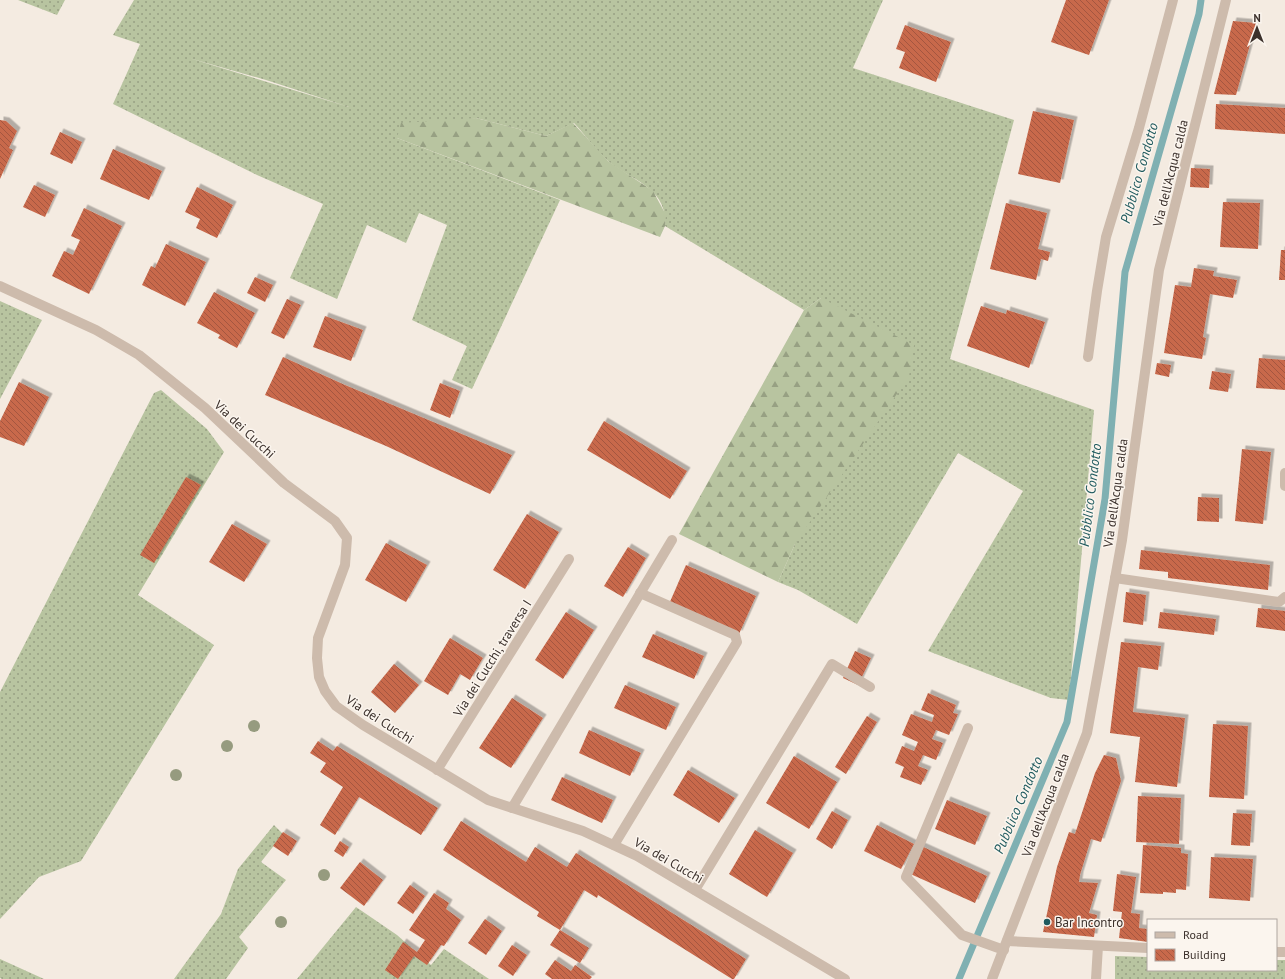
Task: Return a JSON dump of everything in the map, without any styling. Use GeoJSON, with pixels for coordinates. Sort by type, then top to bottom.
{"type":"FeatureCollection","features":[{"type":"Feature","properties":{"kind":"street"},"geometry":{"type":"LineString","coordinates":[[1088,357],[1106,237],[1139,128],[1173,0]]}},
{"type":"Feature","properties":{"kind":"street","name":"Via dell'Acqua calda"},"geometry":{"type":"LineString","coordinates":[[992,979],[1087,733],[1115,578],[1159,270],[1226,0]]}},
{"type":"Feature","properties":{"kind":"street","name":"Via dei Cucchi"},"geometry":{"type":"LineString","coordinates":[[0,286],[96,330],[139,354],[205,408],[284,483],[335,521],[347,538],[345,565],[318,638],[317,658],[319,677],[325,691],[336,706],[363,726],[488,800],[582,831],[637,856],[844,979]]}},
{"type":"Feature","properties":{"kind":"street"},"geometry":{"type":"LineString","coordinates":[[1285,472],[1285,486]]}},
{"type":"Feature","properties":{"kind":"street"},"geometry":{"type":"LineString","coordinates":[[512,808],[672,540]]}},
{"type":"Feature","properties":{"kind":"street","name":"Via dei Cucchi, traversa I"},"geometry":{"type":"LineString","coordinates":[[437,770],[569,560]]}},
{"type":"Feature","properties":{"kind":"street"},"geometry":{"type":"LineString","coordinates":[[1115,578],[1279,602],[1285,597]]}},
{"type":"Feature","properties":{"kind":"street"},"geometry":{"type":"LineString","coordinates":[[614,845],[737,642],[735,635],[640,593]]}},
{"type":"Feature","properties":{"kind":"street"},"geometry":{"type":"LineString","coordinates":[[695,890],[832,664],[870,687]]}},
{"type":"Feature","properties":{"kind":"street"},"geometry":{"type":"LineString","coordinates":[[968,728],[906,877],[962,935],[985,943],[1005,945],[1147,948]]}},
{"type":"Feature","properties":{"kind":"street"},"geometry":{"type":"LineString","coordinates":[[1096,979],[1098,946]]}},
{"type":"Feature","properties":{"kind":"green space"},"geometry":{"type":"Polygon","coordinates":[[[18,0],[65,0],[57,15],[18,0]]]}},
{"type":"Feature","properties":{"kind":"green space"},"geometry":{"type":"Polygon","coordinates":[[[134,0],[883,0],[853,68],[1014,120],[950,359],[1094,410],[1069,700],[1051,698],[928,651],[1023,491],[958,453],[857,624],[798,590],[778,582],[795,544],[821,298],[804,310],[665,226],[661,202],[654,194],[646,186],[607,160],[574,123],[546,136],[476,118],[397,138],[560,200],[472,389],[452,380],[467,346],[412,320],[447,225],[419,213],[406,243],[367,225],[337,299],[290,278],[323,204],[257,175],[113,104],[140,44],[113,35],[134,0]],[[189,58],[349,107],[266,80],[189,58]]]}},
{"type":"Feature","properties":{"kind":"green space"},"geometry":{"type":"Polygon","coordinates":[[[476,118],[546,136],[573,123],[608,161],[653,191],[666,215],[665,226],[660,237],[397,138],[401,123],[476,118]]]}},
{"type":"Feature","properties":{"kind":"green space"},"geometry":{"type":"Polygon","coordinates":[[[821,298],[914,345],[909,376],[795,544],[778,582],[679,534],[804,310],[821,298]]]}},
{"type":"Feature","properties":{"kind":"green space"},"geometry":{"type":"Polygon","coordinates":[[[0,301],[42,320],[0,399],[0,301]]]}},
{"type":"Feature","properties":{"kind":"green space"},"geometry":{"type":"Polygon","coordinates":[[[161,390],[207,429],[224,452],[138,595],[214,645],[81,861],[39,877],[0,919],[0,692],[154,393],[161,390]]]}},
{"type":"Feature","properties":{"kind":"green space"},"geometry":{"type":"Polygon","coordinates":[[[274,825],[283,834],[261,862],[286,880],[239,937],[248,948],[226,979],[174,979],[221,914],[238,869],[274,825]]]}},
{"type":"Feature","properties":{"kind":"green space"},"geometry":{"type":"Polygon","coordinates":[[[356,907],[397,935],[431,965],[444,949],[489,979],[297,979],[356,907]]]}},
{"type":"Feature","properties":{"kind":"green space"},"geometry":{"type":"Polygon","coordinates":[[[1115,956],[1147,957],[1147,971],[1277,971],[1277,960],[1285,960],[1285,979],[1115,979],[1115,956]]]}},
{"type":"Feature","properties":{"kind":"green space"},"geometry":{"type":"Polygon","coordinates":[[[0,959],[44,979],[2,979],[0,978],[0,959]]]}},
{"type":"Feature","properties":{"kind":"building"},"geometry":{"type":"Polygon","coordinates":[[[1066,0],[1109,0],[1089,55],[1051,42],[1066,0]]]}},
{"type":"Feature","properties":{"kind":"building"},"geometry":{"type":"Polygon","coordinates":[[[1233,21],[1256,23],[1236,95],[1214,94],[1233,21]]]}},
{"type":"Feature","properties":{"kind":"building"},"geometry":{"type":"Polygon","coordinates":[[[905,25],[951,42],[936,82],[899,68],[905,52],[896,49],[905,25]]]}},
{"type":"Feature","properties":{"kind":"building"},"geometry":{"type":"Polygon","coordinates":[[[1216,104],[1285,108],[1285,134],[1215,129],[1216,104]]]}},
{"type":"Feature","properties":{"kind":"building"},"geometry":{"type":"Polygon","coordinates":[[[1033,111],[1074,120],[1060,183],[1018,174],[1033,111]]]}},
{"type":"Feature","properties":{"kind":"building"},"geometry":{"type":"Polygon","coordinates":[[[0,120],[6,121],[17,131],[9,148],[13,150],[0,179],[0,120]]]}},
{"type":"Feature","properties":{"kind":"building"},"geometry":{"type":"Polygon","coordinates":[[[60,132],[82,142],[72,164],[50,154],[60,132]]]}},
{"type":"Feature","properties":{"kind":"building"},"geometry":{"type":"Polygon","coordinates":[[[113,149],[162,171],[149,200],[100,179],[113,149]]]}},
{"type":"Feature","properties":{"kind":"building"},"geometry":{"type":"Polygon","coordinates":[[[1191,168],[1210,169],[1209,188],[1190,187],[1191,168]]]}},
{"type":"Feature","properties":{"kind":"building"},"geometry":{"type":"Polygon","coordinates":[[[34,185],[55,195],[45,217],[23,207],[34,185]]]}},
{"type":"Feature","properties":{"kind":"building"},"geometry":{"type":"Polygon","coordinates":[[[197,187],[233,205],[217,238],[196,228],[200,219],[185,212],[197,187]]]}},
{"type":"Feature","properties":{"kind":"building"},"geometry":{"type":"Polygon","coordinates":[[[1223,202],[1260,203],[1258,249],[1220,247],[1223,202]]]}},
{"type":"Feature","properties":{"kind":"building"},"geometry":{"type":"Polygon","coordinates":[[[1006,203],[1047,213],[1038,249],[1050,252],[1048,261],[1041,259],[1036,280],[990,269],[1006,203]]]}},
{"type":"Feature","properties":{"kind":"building"},"geometry":{"type":"Polygon","coordinates":[[[84,208],[122,226],[89,294],[52,276],[64,251],[73,255],[80,240],[71,236],[84,208]]]}},
{"type":"Feature","properties":{"kind":"building"},"geometry":{"type":"Polygon","coordinates":[[[166,244],[206,262],[185,306],[142,285],[151,266],[155,268],[166,244]]]}},
{"type":"Feature","properties":{"kind":"building"},"geometry":{"type":"Polygon","coordinates":[[[1281,250],[1285,250],[1285,280],[1279,280],[1281,250]]]}},
{"type":"Feature","properties":{"kind":"building"},"geometry":{"type":"Polygon","coordinates":[[[1194,268],[1214,271],[1213,276],[1237,280],[1233,298],[1210,294],[1203,337],[1206,338],[1202,359],[1164,353],[1175,285],[1191,287],[1194,268]]]}},
{"type":"Feature","properties":{"kind":"building"},"geometry":{"type":"Polygon","coordinates":[[[255,277],[273,285],[265,302],[247,293],[255,277]]]}},
{"type":"Feature","properties":{"kind":"building"},"geometry":{"type":"Polygon","coordinates":[[[214,292],[255,313],[237,348],[218,338],[220,335],[197,323],[214,292]]]}},
{"type":"Feature","properties":{"kind":"building"},"geometry":{"type":"Polygon","coordinates":[[[287,299],[301,305],[284,339],[271,333],[287,299]]]}},
{"type":"Feature","properties":{"kind":"building"},"geometry":{"type":"Polygon","coordinates":[[[981,306],[1006,314],[1007,310],[1045,322],[1029,368],[967,346],[981,306]]]}},
{"type":"Feature","properties":{"kind":"building"},"geometry":{"type":"Polygon","coordinates":[[[325,316],[363,330],[351,361],[313,347],[325,316]]]}},
{"type":"Feature","properties":{"kind":"building"},"geometry":{"type":"Polygon","coordinates":[[[283,357],[345,385],[512,455],[490,494],[386,446],[265,395],[283,357]]]}},
{"type":"Feature","properties":{"kind":"building"},"geometry":{"type":"Polygon","coordinates":[[[1259,358],[1285,360],[1285,390],[1256,388],[1259,358]]]}},
{"type":"Feature","properties":{"kind":"building"},"geometry":{"type":"Polygon","coordinates":[[[1157,363],[1171,365],[1169,377],[1155,374],[1157,363]]]}},
{"type":"Feature","properties":{"kind":"building"},"geometry":{"type":"Polygon","coordinates":[[[1212,371],[1231,374],[1228,392],[1209,389],[1212,371]]]}},
{"type":"Feature","properties":{"kind":"building"},"geometry":{"type":"Polygon","coordinates":[[[19,382],[49,397],[24,446],[0,437],[0,421],[19,382]]]}},
{"type":"Feature","properties":{"kind":"building"},"geometry":{"type":"Polygon","coordinates":[[[440,383],[460,391],[450,418],[430,410],[440,383]]]}},
{"type":"Feature","properties":{"kind":"building"},"geometry":{"type":"Polygon","coordinates":[[[604,421],[687,471],[670,499],[587,450],[604,421]]]}},
{"type":"Feature","properties":{"kind":"building"},"geometry":{"type":"Polygon","coordinates":[[[1242,449],[1271,452],[1263,524],[1235,521],[1242,449]]]}},
{"type":"Feature","properties":{"kind":"building"},"geometry":{"type":"Polygon","coordinates":[[[186,477],[201,485],[154,563],[140,555],[186,477]]]}},
{"type":"Feature","properties":{"kind":"building"},"geometry":{"type":"Polygon","coordinates":[[[1198,497],[1219,498],[1219,522],[1197,521],[1198,497]]]}},
{"type":"Feature","properties":{"kind":"building"},"geometry":{"type":"Polygon","coordinates":[[[527,514],[559,532],[525,589],[493,570],[527,514]]]}},
{"type":"Feature","properties":{"kind":"building"},"geometry":{"type":"Polygon","coordinates":[[[232,524],[267,544],[244,582],[209,562],[232,524]]]}},
{"type":"Feature","properties":{"kind":"building"},"geometry":{"type":"Polygon","coordinates":[[[386,543],[427,565],[406,602],[365,580],[386,543]]]}},
{"type":"Feature","properties":{"kind":"building"},"geometry":{"type":"Polygon","coordinates":[[[628,547],[646,558],[623,597],[604,586],[628,547]]]}},
{"type":"Feature","properties":{"kind":"building"},"geometry":{"type":"Polygon","coordinates":[[[1141,550],[1270,565],[1268,590],[1168,578],[1168,572],[1139,569],[1141,550]]]}},
{"type":"Feature","properties":{"kind":"building"},"geometry":{"type":"Polygon","coordinates":[[[686,565],[756,596],[739,634],[669,604],[686,565]]]}},
{"type":"Feature","properties":{"kind":"building"},"geometry":{"type":"Polygon","coordinates":[[[1126,592],[1146,595],[1143,625],[1123,622],[1126,592]]]}},
{"type":"Feature","properties":{"kind":"building"},"geometry":{"type":"Polygon","coordinates":[[[1258,608],[1285,611],[1285,631],[1256,627],[1258,608]]]}},
{"type":"Feature","properties":{"kind":"building"},"geometry":{"type":"Polygon","coordinates":[[[566,612],[594,630],[563,679],[535,660],[566,612]]]}},
{"type":"Feature","properties":{"kind":"building"},"geometry":{"type":"Polygon","coordinates":[[[1160,612],[1216,619],[1214,635],[1158,628],[1160,612]]]}},
{"type":"Feature","properties":{"kind":"building"},"geometry":{"type":"Polygon","coordinates":[[[653,634],[704,656],[694,679],[642,657],[653,634]]]}},
{"type":"Feature","properties":{"kind":"building"},"geometry":{"type":"Polygon","coordinates":[[[450,638],[483,658],[470,680],[460,674],[448,695],[424,681],[450,638]]]}},
{"type":"Feature","properties":{"kind":"building"},"geometry":{"type":"Polygon","coordinates":[[[1121,642],[1161,646],[1158,670],[1138,667],[1133,712],[1185,718],[1177,787],[1135,782],[1140,737],[1110,733],[1121,642]]]}},
{"type":"Feature","properties":{"kind":"building"},"geometry":{"type":"Polygon","coordinates":[[[855,651],[871,658],[858,685],[843,678],[855,651]]]}},
{"type":"Feature","properties":{"kind":"building"},"geometry":{"type":"Polygon","coordinates":[[[394,664],[419,685],[395,713],[371,692],[394,664]]]}},
{"type":"Feature","properties":{"kind":"building"},"geometry":{"type":"Polygon","coordinates":[[[625,685],[676,707],[666,730],[614,708],[625,685]]]}},
{"type":"Feature","properties":{"kind":"building"},"geometry":{"type":"Polygon","coordinates":[[[928,693],[956,705],[953,713],[958,714],[949,735],[936,730],[932,739],[943,743],[936,760],[923,755],[918,766],[928,770],[921,785],[900,777],[904,767],[895,763],[902,746],[914,751],[918,742],[902,735],[911,714],[932,722],[934,715],[921,710],[928,693]]]}},
{"type":"Feature","properties":{"kind":"building"},"geometry":{"type":"Polygon","coordinates":[[[512,698],[543,718],[511,768],[479,748],[512,698]]]}},
{"type":"Feature","properties":{"kind":"building"},"geometry":{"type":"Polygon","coordinates":[[[867,716],[877,722],[846,774],[835,767],[867,716]]]}},
{"type":"Feature","properties":{"kind":"building"},"geometry":{"type":"Polygon","coordinates":[[[1213,724],[1248,726],[1244,799],[1209,797],[1213,724]]]}},
{"type":"Feature","properties":{"kind":"building"},"geometry":{"type":"Polygon","coordinates":[[[589,730],[641,753],[630,776],[579,753],[589,730]]]}},
{"type":"Feature","properties":{"kind":"building"},"geometry":{"type":"Polygon","coordinates":[[[318,741],[333,751],[337,746],[438,808],[421,835],[359,797],[335,835],[320,825],[343,787],[320,772],[326,763],[310,753],[318,741]]]}},
{"type":"Feature","properties":{"kind":"building"},"geometry":{"type":"Polygon","coordinates":[[[1104,755],[1116,758],[1121,781],[1101,842],[1091,839],[1080,875],[1079,882],[1098,883],[1089,913],[1097,915],[1094,937],[1043,932],[1057,867],[1069,832],[1075,834],[1095,773],[1104,755]]]}},
{"type":"Feature","properties":{"kind":"building"},"geometry":{"type":"Polygon","coordinates":[[[794,756],[837,782],[809,829],[766,803],[794,756]]]}},
{"type":"Feature","properties":{"kind":"building"},"geometry":{"type":"Polygon","coordinates":[[[688,770],[735,798],[719,823],[673,795],[688,770]]]}},
{"type":"Feature","properties":{"kind":"building"},"geometry":{"type":"Polygon","coordinates":[[[562,777],[613,800],[602,823],[551,800],[562,777]]]}},
{"type":"Feature","properties":{"kind":"building"},"geometry":{"type":"Polygon","coordinates":[[[1138,796],[1181,798],[1179,844],[1136,842],[1138,796]]]}},
{"type":"Feature","properties":{"kind":"building"},"geometry":{"type":"Polygon","coordinates":[[[947,800],[987,816],[975,845],[935,829],[947,800]]]}},
{"type":"Feature","properties":{"kind":"building"},"geometry":{"type":"Polygon","coordinates":[[[832,811],[848,820],[832,849],[816,839],[832,811]]]}},
{"type":"Feature","properties":{"kind":"building"},"geometry":{"type":"Polygon","coordinates":[[[1233,813],[1252,814],[1250,846],[1231,845],[1233,813]]]}},
{"type":"Feature","properties":{"kind":"building"},"geometry":{"type":"Polygon","coordinates":[[[461,821],[526,862],[535,847],[567,867],[576,853],[746,959],[734,979],[732,979],[598,895],[597,898],[584,890],[560,930],[537,916],[539,912],[443,850],[461,821]]]}},
{"type":"Feature","properties":{"kind":"building"},"geometry":{"type":"Polygon","coordinates":[[[877,825],[914,844],[901,869],[864,851],[877,825]]]}},
{"type":"Feature","properties":{"kind":"building"},"geometry":{"type":"Polygon","coordinates":[[[755,830],[793,853],[767,897],[729,874],[755,830]]]}},
{"type":"Feature","properties":{"kind":"building"},"geometry":{"type":"Polygon","coordinates":[[[283,832],[297,841],[288,856],[273,846],[283,832]]]}},
{"type":"Feature","properties":{"kind":"building"},"geometry":{"type":"Polygon","coordinates":[[[340,841],[349,847],[343,857],[334,851],[340,841]]]}},
{"type":"Feature","properties":{"kind":"building"},"geometry":{"type":"Polygon","coordinates":[[[919,845],[987,876],[975,903],[906,872],[919,845]]]}},
{"type":"Feature","properties":{"kind":"building"},"geometry":{"type":"Polygon","coordinates":[[[1143,845],[1181,848],[1181,853],[1188,854],[1186,890],[1176,889],[1176,893],[1163,892],[1163,894],[1140,893],[1143,845]]]}},
{"type":"Feature","properties":{"kind":"building"},"geometry":{"type":"Polygon","coordinates":[[[1211,857],[1253,859],[1250,901],[1209,898],[1211,857]]]}},
{"type":"Feature","properties":{"kind":"building"},"geometry":{"type":"Polygon","coordinates":[[[360,862],[383,880],[364,906],[340,888],[360,862]]]}},
{"type":"Feature","properties":{"kind":"building"},"geometry":{"type":"Polygon","coordinates":[[[1117,874],[1136,877],[1131,913],[1140,914],[1139,928],[1147,929],[1147,942],[1119,938],[1122,912],[1113,911],[1117,874]]]}},
{"type":"Feature","properties":{"kind":"building"},"geometry":{"type":"Polygon","coordinates":[[[410,885],[425,896],[413,914],[397,903],[410,885]]]}},
{"type":"Feature","properties":{"kind":"building"},"geometry":{"type":"Polygon","coordinates":[[[434,893],[449,903],[446,909],[461,920],[444,946],[441,945],[427,965],[414,956],[398,979],[385,970],[403,942],[417,952],[425,940],[409,930],[434,893]]]}},
{"type":"Feature","properties":{"kind":"building"},"geometry":{"type":"Polygon","coordinates":[[[485,919],[502,931],[486,955],[468,943],[485,919]]]}},
{"type":"Feature","properties":{"kind":"building"},"geometry":{"type":"Polygon","coordinates":[[[560,930],[589,948],[580,963],[550,945],[560,930]]]}},
{"type":"Feature","properties":{"kind":"building"},"geometry":{"type":"Polygon","coordinates":[[[512,945],[527,955],[513,976],[498,966],[512,945]]]}},
{"type":"Feature","properties":{"kind":"building"},"geometry":{"type":"Polygon","coordinates":[[[555,960],[571,971],[575,965],[592,977],[590,979],[552,979],[545,974],[555,960]]]}},
{"type":"Feature","properties":{"kind":"waterway","name":"Pubblico Condotto"},"geometry":{"type":"LineString","coordinates":[[959,979],[1067,722],[1105,499],[1125,272],[1199,14],[1201,0]]}},
{"type":"Feature","properties":{"kind":"place","name":"Bar Incontro"},"geometry":{"type":"Point","coordinates":[1047,922]}}]}
